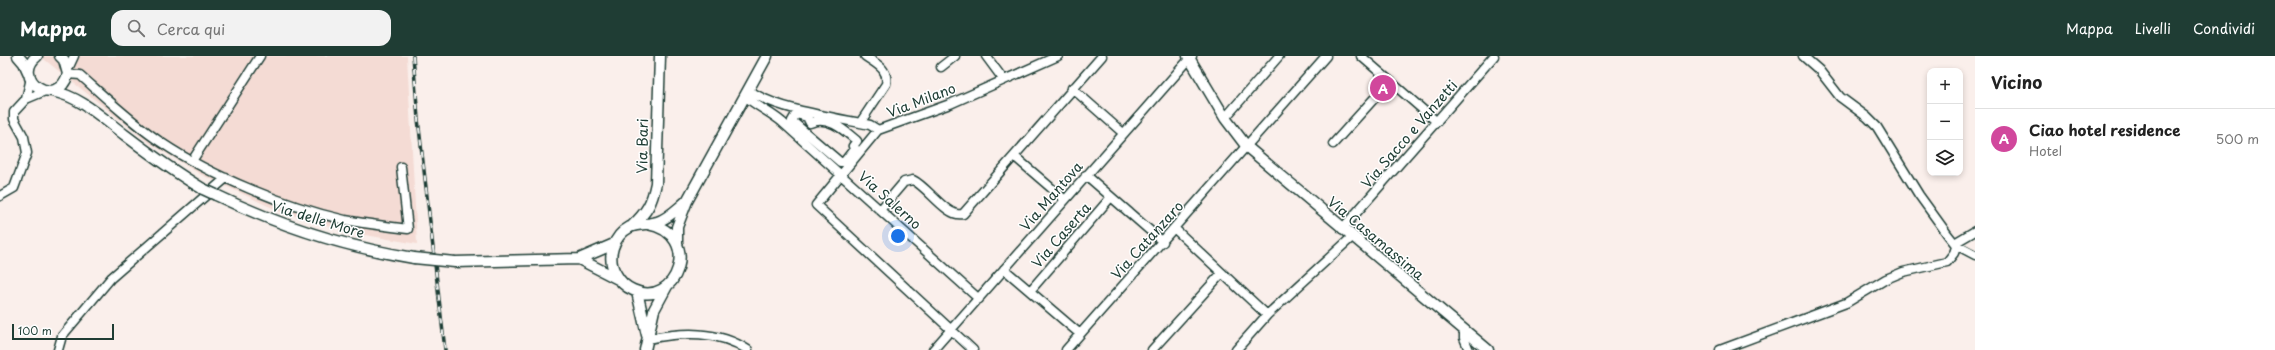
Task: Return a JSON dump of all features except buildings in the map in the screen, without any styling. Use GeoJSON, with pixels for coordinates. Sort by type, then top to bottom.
{"type":"FeatureCollection","features":[{"type":"Feature","properties":{"kind":"main road"},"geometry":{"type":"LineString","coordinates":[[18,56],[24,63],[36,86],[49,91],[67,94],[82,102]]}},
{"type":"Feature","properties":{"kind":"main road"},"geometry":{"type":"LineString","coordinates":[[30,76],[30,66],[37,56]]}},
{"type":"Feature","properties":{"kind":"main road"},"geometry":{"type":"LineString","coordinates":[[60,56],[64,60],[68,74],[82,102]]}},
{"type":"Feature","properties":{"kind":"main road","name":"Via Bari"},"geometry":{"type":"LineString","coordinates":[[630,227],[643,215],[653,200],[656,183],[660,56]]}},
{"type":"Feature","properties":{"kind":"main road"},"geometry":{"type":"LineString","coordinates":[[579,259],[618,279],[627,287],[638,292],[658,291],[667,286],[675,278],[679,268],[680,257],[676,227],[687,201],[767,56]]}},
{"type":"Feature","properties":{"kind":"main road","name":"Via Casamassima"},"geometry":{"type":"LineString","coordinates":[[1189,57],[1224,118],[1247,147],[1342,229],[1488,350]]}},
{"type":"Feature","properties":{"kind":"main road"},"geometry":{"type":"LineString","coordinates":[[49,91],[61,87],[68,74]]}},
{"type":"Feature","properties":{"kind":"main road","name":"Via delle More"},"geometry":{"type":"LineString","coordinates":[[82,102],[161,162],[203,189],[253,212],[301,231],[368,249],[414,258],[455,262],[579,259]]}},
{"type":"Feature","properties":{"kind":"main road"},"geometry":{"type":"LineString","coordinates":[[618,279],[612,262],[614,244],[621,234],[630,227],[658,222],[687,201]]}},
{"type":"Feature","properties":{"kind":"main road"},"geometry":{"type":"LineString","coordinates":[[648,224],[665,230],[673,237],[678,247]]}},
{"type":"Feature","properties":{"kind":"main road"},"geometry":{"type":"LineString","coordinates":[[579,259],[614,244]]}},
{"type":"Feature","properties":{"kind":"main road"},"geometry":{"type":"LineString","coordinates":[[645,350],[654,310],[667,286]]}},
{"type":"Feature","properties":{"kind":"main road"},"geometry":{"type":"LineString","coordinates":[[638,292],[648,338]]}},
{"type":"Feature","properties":{"kind":"street"},"geometry":{"type":"LineString","coordinates":[[74,56],[68,74],[80,75],[136,124],[161,142],[192,161],[226,178],[304,208],[346,220],[408,229],[401,167]]}},
{"type":"Feature","properties":{"kind":"street"},"geometry":{"type":"LineString","coordinates":[[192,161],[260,56]]}},
{"type":"Feature","properties":{"kind":"street"},"geometry":{"type":"LineString","coordinates":[[860,123],[886,84],[887,78],[886,71],[865,56]]}},
{"type":"Feature","properties":{"kind":"street"},"geometry":{"type":"LineString","coordinates":[[941,66],[955,56]]}},
{"type":"Feature","properties":{"kind":"street"},"geometry":{"type":"LineString","coordinates":[[986,56],[1003,79]]}},
{"type":"Feature","properties":{"kind":"street","name":"Via Milano"},"geometry":{"type":"LineString","coordinates":[[745,96],[753,93],[763,99],[784,106],[870,125],[878,130],[950,104],[1003,79],[1058,56]]}},
{"type":"Feature","properties":{"kind":"street"},"geometry":{"type":"LineString","coordinates":[[881,209],[904,182],[913,180],[949,211],[959,215],[963,214],[1072,88],[1102,56]]}},
{"type":"Feature","properties":{"kind":"street"},"geometry":{"type":"LineString","coordinates":[[1224,118],[1279,56]]}},
{"type":"Feature","properties":{"kind":"street","name":"Via Catanzaro"},"geometry":{"type":"LineString","coordinates":[[1066,350],[1175,229],[1326,56]]}},
{"type":"Feature","properties":{"kind":"street"},"geometry":{"type":"LineString","coordinates":[[1361,56],[1437,122]]}},
{"type":"Feature","properties":{"kind":"street","name":"Via Sacco e Vanzetti"},"geometry":{"type":"LineString","coordinates":[[1342,229],[1494,56]]}},
{"type":"Feature","properties":{"kind":"street"},"geometry":{"type":"LineString","coordinates":[[1803,56],[1819,70],[1840,97],[1867,117],[1877,127],[1919,195],[1955,243],[1975,255]]}},
{"type":"Feature","properties":{"kind":"street","name":"Via Mantova"},"geometry":{"type":"LineString","coordinates":[[933,350],[1189,57]]}},
{"type":"Feature","properties":{"kind":"street"},"geometry":{"type":"LineString","coordinates":[[26,99],[30,76]]}},
{"type":"Feature","properties":{"kind":"street"},"geometry":{"type":"LineString","coordinates":[[1333,144],[1390,81]]}},
{"type":"Feature","properties":{"kind":"street"},"geometry":{"type":"LineString","coordinates":[[1072,88],[1123,133]]}},
{"type":"Feature","properties":{"kind":"street"},"geometry":{"type":"LineString","coordinates":[[0,196],[14,188],[27,153],[24,137],[14,119],[14,112],[26,99],[49,91]]}},
{"type":"Feature","properties":{"kind":"street","name":"Via Salerno"},"geometry":{"type":"LineString","coordinates":[[745,96],[752,103],[770,112],[842,174],[979,299]]}},
{"type":"Feature","properties":{"kind":"street"},"geometry":{"type":"LineString","coordinates":[[782,122],[780,116],[781,110],[784,106]]}},
{"type":"Feature","properties":{"kind":"street"},"geometry":{"type":"LineString","coordinates":[[796,114],[807,117],[810,123],[816,120],[838,125],[857,141],[853,146],[855,148],[844,162],[840,162],[792,121],[796,114]]}},
{"type":"Feature","properties":{"kind":"street"},"geometry":{"type":"LineString","coordinates":[[878,130],[816,205],[973,350]]}},
{"type":"Feature","properties":{"kind":"street"},"geometry":{"type":"LineString","coordinates":[[1014,156],[1064,199]]}},
{"type":"Feature","properties":{"kind":"street"},"geometry":{"type":"LineString","coordinates":[[1086,175],[1163,242]]}},
{"type":"Feature","properties":{"kind":"street"},"geometry":{"type":"LineString","coordinates":[[58,350],[62,336],[111,278],[226,178]]}},
{"type":"Feature","properties":{"kind":"street","name":"Via Caserta"},"geometry":{"type":"LineString","coordinates":[[1030,291],[1111,197]]}},
{"type":"Feature","properties":{"kind":"street"},"geometry":{"type":"LineString","coordinates":[[1175,229],[1267,315]]}},
{"type":"Feature","properties":{"kind":"street"},"geometry":{"type":"LineString","coordinates":[[1720,350],[1846,303],[1886,279],[1903,272],[1947,262],[1954,253],[1955,243],[1975,231]]}},
{"type":"Feature","properties":{"kind":"street"},"geometry":{"type":"LineString","coordinates":[[1236,350],[1267,315],[1352,237]]}},
{"type":"Feature","properties":{"kind":"street"},"geometry":{"type":"LineString","coordinates":[[1004,269],[1080,334]]}},
{"type":"Feature","properties":{"kind":"street"},"geometry":{"type":"LineString","coordinates":[[1152,350],[1222,273]]}},
{"type":"Feature","properties":{"kind":"street"},"geometry":{"type":"LineString","coordinates":[[1464,330],[1464,338],[1469,350]]}},
{"type":"Feature","properties":{"kind":"street"},"geometry":{"type":"LineString","coordinates":[[648,338],[666,335],[704,334],[734,340],[748,350]]}},
{"type":"Feature","properties":{"kind":"shaded area"},"geometry":{"type":"Polygon","coordinates":[[[40,56],[407,56],[417,244],[354,233],[279,211],[200,174],[148,142],[40,56]]]}},
{"type":"Feature","properties":{"kind":"railway"},"geometry":{"type":"LineString","coordinates":[[413,56],[418,119],[445,350]]}},
{"type":"Feature","properties":{"kind":"place","name":"Ciao hotel residence"},"geometry":{"type":"Point","coordinates":[1383,88]}}]}
